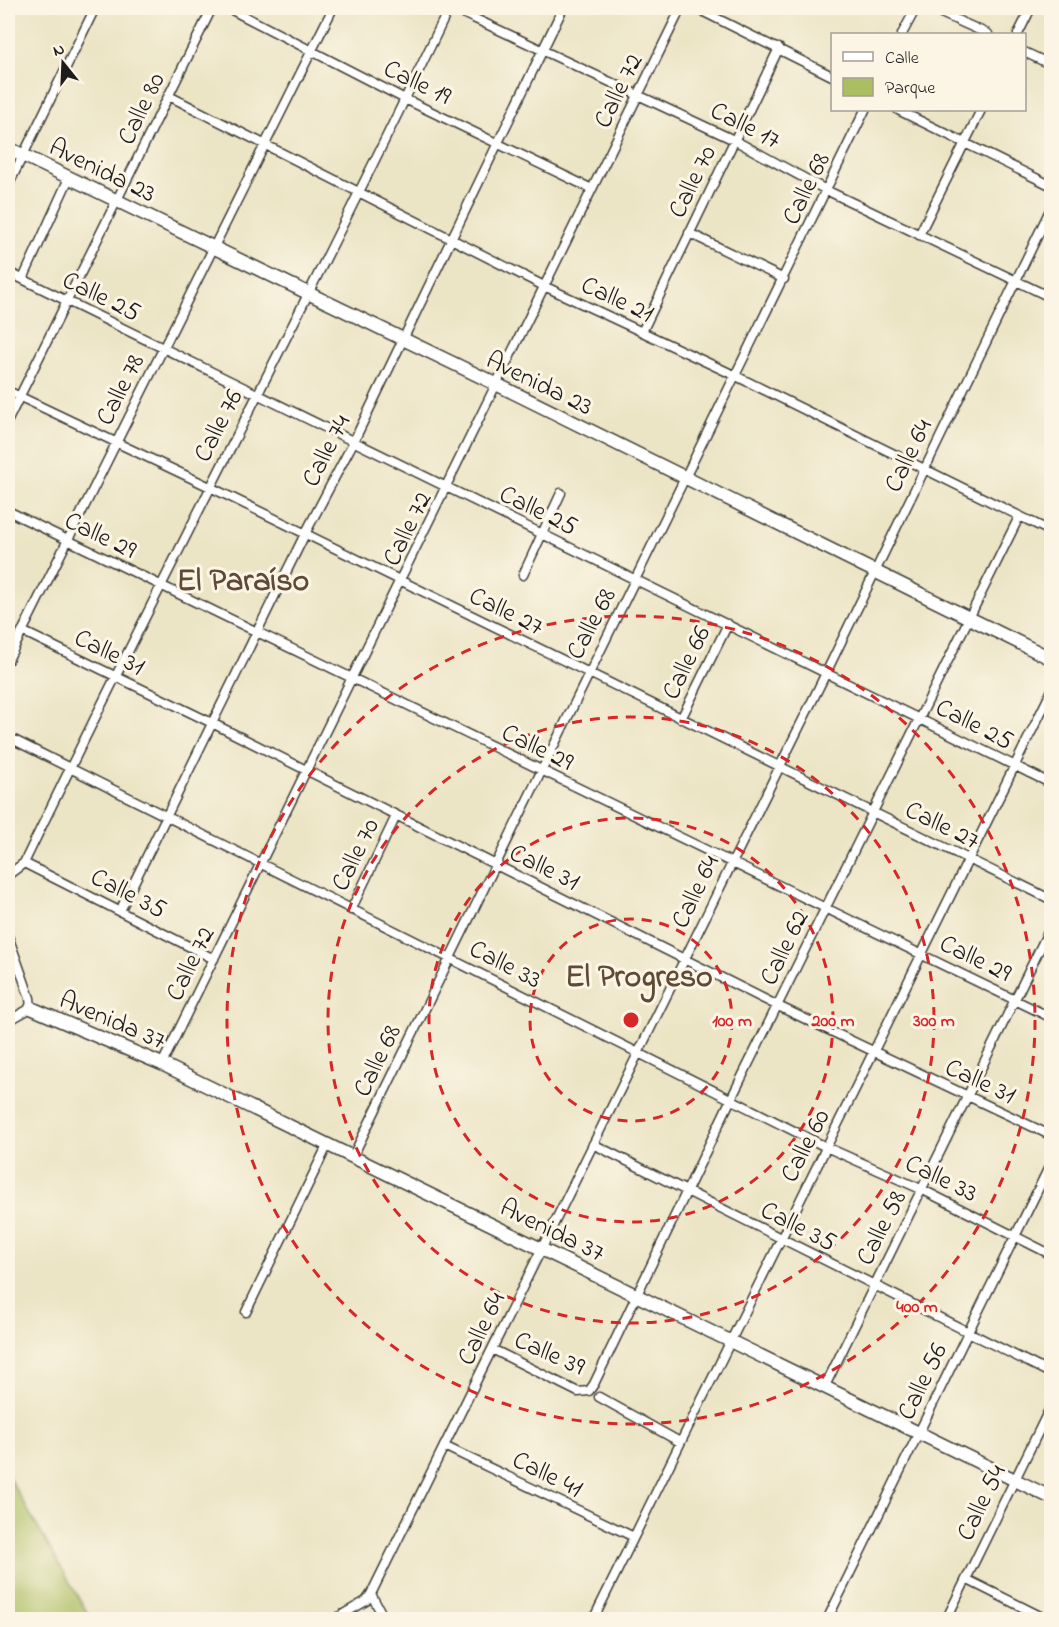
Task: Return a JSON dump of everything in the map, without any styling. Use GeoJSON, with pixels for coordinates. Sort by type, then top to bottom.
{"type":"FeatureCollection","features":[{"type":"Feature","properties":{"kind":"street"},"geometry":{"type":"LineString","coordinates":[[8,186],[95,8]]}},
{"type":"Feature","properties":{"kind":"street","name":"Calle 80"},"geometry":{"type":"LineString","coordinates":[[8,420],[212,8]]}},
{"type":"Feature","properties":{"kind":"street","name":"Calle 19"},"geometry":{"type":"LineString","coordinates":[[228,8],[405,99],[592,189]]}},
{"type":"Feature","properties":{"kind":"street","name":"Calle 78"},"geometry":{"type":"LineString","coordinates":[[8,660],[333,8]]}},
{"type":"Feature","properties":{"kind":"street","name":"Calle 17"},"geometry":{"type":"LineString","coordinates":[[451,8],[734,140],[828,191],[1052,298]]}},
{"type":"Feature","properties":{"kind":"street","name":"Calle 76"},"geometry":{"type":"LineString","coordinates":[[24,863],[160,585],[256,393],[360,194],[451,8]]}},
{"type":"Feature","properties":{"kind":"street","name":"Calle 74"},"geometry":{"type":"LineString","coordinates":[[120,911],[305,534],[354,441],[563,8]]}},
{"type":"Feature","properties":{"kind":"street","name":"Calle 72"},"geometry":{"type":"LineString","coordinates":[[162,1064],[449,488],[496,384],[681,8]]}},
{"type":"Feature","properties":{"kind":"street"},"geometry":{"type":"LineString","coordinates":[[696,8],[831,75]]}},
{"type":"Feature","properties":{"kind":"street"},"geometry":{"type":"LineString","coordinates":[[903,33],[916,8]]}},
{"type":"Feature","properties":{"kind":"street"},"geometry":{"type":"LineString","coordinates":[[930,8],[986,33]]}},
{"type":"Feature","properties":{"kind":"street"},"geometry":{"type":"LineString","coordinates":[[1019,33],[1032,8]]}},
{"type":"Feature","properties":{"kind":"street","name":"Calle 70"},"geometry":{"type":"LineString","coordinates":[[642,332],[779,48]]}},
{"type":"Feature","properties":{"kind":"street"},"geometry":{"type":"LineString","coordinates":[[1026,53],[1052,65]]}},
{"type":"Feature","properties":{"kind":"street","name":"Calle 21"},"geometry":{"type":"LineString","coordinates":[[169,96],[266,142],[450,240],[736,376],[1052,532]]}},
{"type":"Feature","properties":{"kind":"street","name":"Calle 68"},"geometry":{"type":"LineString","coordinates":[[352,1156],[587,673],[686,480],[828,191],[865,111]]}},
{"type":"Feature","properties":{"kind":"street"},"geometry":{"type":"LineString","coordinates":[[900,111],[1052,186]]}},
{"type":"Feature","properties":{"kind":"street"},"geometry":{"type":"LineString","coordinates":[[919,235],[980,111]]}},
{"type":"Feature","properties":{"kind":"street","name":"Avenida 23"},"geometry":{"type":"LineString","coordinates":[[8,148],[307,296],[496,384],[686,480],[1052,659]]}},
{"type":"Feature","properties":{"kind":"street"},"geometry":{"type":"LineString","coordinates":[[23,279],[69,178]]}},
{"type":"Feature","properties":{"kind":"street","name":"Calle 64"},"geometry":{"type":"LineString","coordinates":[[371,1594],[494,1350],[1052,206]]}},
{"type":"Feature","properties":{"kind":"street"},"geometry":{"type":"LineString","coordinates":[[689,233],[784,279]]}},
{"type":"Feature","properties":{"kind":"street","name":"Calle 25"},"geometry":{"type":"LineString","coordinates":[[8,272],[1052,784]]}},
{"type":"Feature","properties":{"kind":"street","name":"Calle 27"},"geometry":{"type":"LineString","coordinates":[[8,391],[210,487],[1052,900]]}},
{"type":"Feature","properties":{"kind":"street"},"geometry":{"type":"LineString","coordinates":[[523,575],[561,493]]}},
{"type":"Feature","properties":{"kind":"street","name":"Calle 29"},"geometry":{"type":"LineString","coordinates":[[8,512],[1052,1017]]}},
{"type":"Feature","properties":{"kind":"street","name":"Calle 62"},"geometry":{"type":"LineString","coordinates":[[589,1391],[1019,517]]}},
{"type":"Feature","properties":{"kind":"street","name":"Calle 66"},"geometry":{"type":"LineString","coordinates":[[681,719],[728,624]]}},
{"type":"Feature","properties":{"kind":"street","name":"Calle 31"},"geometry":{"type":"LineString","coordinates":[[22,632],[212,723],[778,1006],[1052,1136]]}},
{"type":"Feature","properties":{"kind":"street","name":"Calle 60"},"geometry":{"type":"LineString","coordinates":[[592,1620],[1052,690]]}},
{"type":"Feature","properties":{"kind":"street","name":"Calle 33"},"geometry":{"type":"LineString","coordinates":[[8,737],[260,866],[449,957],[826,1148],[923,1190],[1052,1255]]}},
{"type":"Feature","properties":{"kind":"street","name":"Calle 70"},"geometry":{"type":"LineString","coordinates":[[351,910],[396,816]]}},
{"type":"Feature","properties":{"kind":"street"},"geometry":{"type":"LineString","coordinates":[[8,875],[24,863]]}},
{"type":"Feature","properties":{"kind":"street","name":"Calle 35"},"geometry":{"type":"LineString","coordinates":[[24,863],[214,959]]}},
{"type":"Feature","properties":{"kind":"street","name":"Calle 58"},"geometry":{"type":"LineString","coordinates":[[824,1388],[1052,924]]}},
{"type":"Feature","properties":{"kind":"street"},"geometry":{"type":"LineString","coordinates":[[8,936],[30,998],[31,1008],[8,1021]]}},
{"type":"Feature","properties":{"kind":"street","name":"Avenida 37"},"geometry":{"type":"LineString","coordinates":[[31,1008],[162,1064],[1052,1498]]}},
{"type":"Feature","properties":{"kind":"street"},"geometry":{"type":"LineString","coordinates":[[246,1312],[328,1144]]}},
{"type":"Feature","properties":{"kind":"street","name":"Calle 35"},"geometry":{"type":"LineString","coordinates":[[593,1144],[1052,1374]]}},
{"type":"Feature","properties":{"kind":"street","name":"Calle 56"},"geometry":{"type":"LineString","coordinates":[[828,1620],[1052,1161]]}},
{"type":"Feature","properties":{"kind":"street","name":"Calle 39"},"geometry":{"type":"LineString","coordinates":[[494,1350],[578,1392],[589,1391]]}},
{"type":"Feature","properties":{"kind":"street"},"geometry":{"type":"LineString","coordinates":[[599,1397],[680,1442]]}},
{"type":"Feature","properties":{"kind":"street","name":"Calle 54"},"geometry":{"type":"LineString","coordinates":[[946,1620],[1052,1404]]}},
{"type":"Feature","properties":{"kind":"street","name":"Calle 41"},"geometry":{"type":"LineString","coordinates":[[444,1446],[634,1537]]}},
{"type":"Feature","properties":{"kind":"street"},"geometry":{"type":"LineString","coordinates":[[966,1579],[1048,1620]]}},
{"type":"Feature","properties":{"kind":"street"},"geometry":{"type":"LineString","coordinates":[[333,1620],[366,1601],[371,1594],[385,1620]]}},
{"type":"Feature","properties":{"kind":"green space"},"geometry":{"type":"Polygon","coordinates":[[[8,1476],[91,1619],[8,1619],[8,1476]]]}},
{"type":"Feature","properties":{"kind":"district","name":"El Paraíso"},"geometry":{"type":"Point","coordinates":[243,579]}},
{"type":"Feature","properties":{"kind":"district","name":"El Progreso"},"geometry":{"type":"Point","coordinates":[639,975]}}]}
